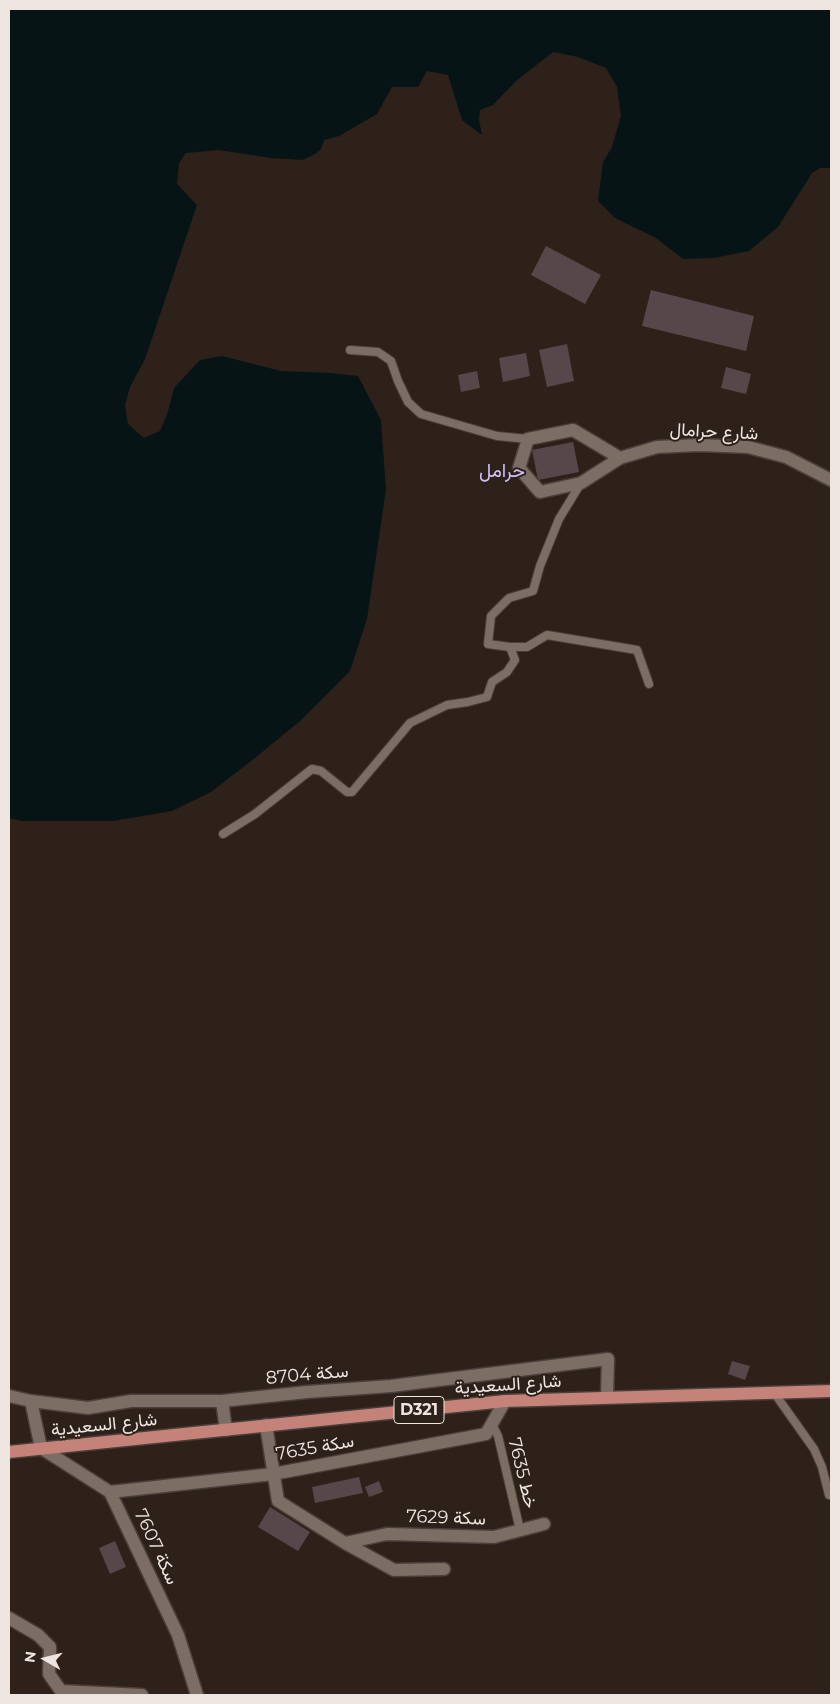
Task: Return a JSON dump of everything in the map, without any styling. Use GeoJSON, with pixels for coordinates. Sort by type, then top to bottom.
{"type":"FeatureCollection","features":[{"type":"Feature","properties":{"kind":"main road","name":"شارع السعيدية"},"geometry":{"type":"LineString","coordinates":[[9,1452],[505,1401],[831,1391]]}},
{"type":"Feature","properties":{"kind":"street"},"geometry":{"type":"LineString","coordinates":[[528,440],[573,430],[620,458]]}},
{"type":"Feature","properties":{"kind":"street","name":"شارع حرامال"},"geometry":{"type":"LineString","coordinates":[[528,440],[519,468],[540,492],[581,483],[620,458],[657,447],[699,445],[748,447],[786,457],[831,480]]}},
{"type":"Feature","properties":{"kind":"street","name":"سكة 8704"},"geometry":{"type":"LineString","coordinates":[[9,1396],[31,1401],[88,1408],[131,1401],[222,1401],[391,1386],[608,1358],[607,1397]]}},
{"type":"Feature","properties":{"kind":"street"},"geometry":{"type":"LineString","coordinates":[[31,1401],[41,1448],[110,1492]]}},
{"type":"Feature","properties":{"kind":"street"},"geometry":{"type":"LineString","coordinates":[[222,1401],[226,1430]]}},
{"type":"Feature","properties":{"kind":"street"},"geometry":{"type":"LineString","coordinates":[[491,1426],[505,1401]]}},
{"type":"Feature","properties":{"kind":"street"},"geometry":{"type":"LineString","coordinates":[[266,1425],[278,1501],[345,1543],[394,1570],[444,1569]]}},
{"type":"Feature","properties":{"kind":"street","name":"سكة 7635"},"geometry":{"type":"LineString","coordinates":[[110,1492],[273,1474],[486,1434],[491,1426]]}},
{"type":"Feature","properties":{"kind":"street","name":"سكة 7607"},"geometry":{"type":"LineString","coordinates":[[110,1492],[178,1635],[198,1695]]}},
{"type":"Feature","properties":{"kind":"street","name":"سكة 7629"},"geometry":{"type":"LineString","coordinates":[[345,1543],[387,1534],[494,1537],[544,1524]]}},
{"type":"Feature","properties":{"kind":"street"},"geometry":{"type":"LineString","coordinates":[[9,1618],[38,1635],[50,1647],[49,1674],[61,1691],[142,1695]]}},
{"type":"Feature","properties":{"kind":"lane"},"geometry":{"type":"LineString","coordinates":[[350,350],[378,352],[391,361],[408,402],[421,414],[497,436],[528,440]]}},
{"type":"Feature","properties":{"kind":"lane"},"geometry":{"type":"LineString","coordinates":[[581,483],[559,519],[540,566],[533,591],[509,598],[490,616],[488,644],[527,647],[547,635],[637,650],[649,684]]}},
{"type":"Feature","properties":{"kind":"lane"},"geometry":{"type":"LineString","coordinates":[[224,834],[255,814],[312,770],[322,771],[347,792],[352,792],[410,723],[447,705],[487,697],[492,682],[507,672],[516,660],[510,647]]}},
{"type":"Feature","properties":{"kind":"lane"},"geometry":{"type":"LineString","coordinates":[[775,1394],[814,1448],[822,1467],[829,1495]]}},
{"type":"Feature","properties":{"kind":"lane","name":"7635 خط"},"geometry":{"type":"LineString","coordinates":[[491,1426],[498,1436],[520,1530]]}},
{"type":"Feature","properties":{"kind":"shaded area"},"geometry":{"type":"Polygon","coordinates":[[[9,9],[831,9],[831,168],[820,168],[812,173],[778,227],[749,251],[714,258],[683,259],[656,238],[615,218],[598,201],[603,162],[612,147],[621,116],[617,87],[606,68],[578,57],[553,52],[516,81],[493,105],[480,110],[479,120],[482,135],[462,120],[448,75],[427,71],[418,87],[392,87],[377,114],[339,136],[324,140],[321,149],[303,160],[271,158],[219,150],[186,153],[179,163],[177,184],[197,205],[145,359],[130,387],[125,405],[128,424],[144,438],[160,431],[167,415],[174,388],[200,360],[222,356],[281,371],[358,376],[381,420],[386,489],[367,619],[350,671],[300,721],[211,792],[172,811],[113,821],[22,821],[9,818],[9,9]]]}},
{"type":"Feature","properties":{"kind":"building"},"geometry":{"type":"Polygon","coordinates":[[[546,246],[601,275],[585,304],[531,275],[546,246]]]}},
{"type":"Feature","properties":{"kind":"building"},"geometry":{"type":"Polygon","coordinates":[[[651,290],[754,316],[746,351],[642,326],[651,290]]]}},
{"type":"Feature","properties":{"kind":"building"},"geometry":{"type":"Polygon","coordinates":[[[567,344],[574,381],[547,387],[539,350],[567,344]]]}},
{"type":"Feature","properties":{"kind":"building"},"geometry":{"type":"Polygon","coordinates":[[[526,353],[530,376],[503,382],[499,358],[526,353]]]}},
{"type":"Feature","properties":{"kind":"building"},"geometry":{"type":"Polygon","coordinates":[[[726,367],[751,374],[746,394],[721,388],[726,367]]]}},
{"type":"Feature","properties":{"kind":"building"},"geometry":{"type":"Polygon","coordinates":[[[477,371],[480,388],[461,392],[458,375],[477,371]]]}},
{"type":"Feature","properties":{"kind":"building"},"geometry":{"type":"Polygon","coordinates":[[[573,442],[579,472],[538,480],[532,450],[573,442]]]}},
{"type":"Feature","properties":{"kind":"building"},"geometry":{"type":"Polygon","coordinates":[[[732,1361],[750,1366],[745,1380],[728,1374],[732,1361]]]}},
{"type":"Feature","properties":{"kind":"building"},"geometry":{"type":"Polygon","coordinates":[[[359,1477],[363,1493],[315,1503],[312,1487],[359,1477]]]}},
{"type":"Feature","properties":{"kind":"building"},"geometry":{"type":"Polygon","coordinates":[[[379,1481],[383,1492],[369,1497],[365,1487],[379,1481]]]}},
{"type":"Feature","properties":{"kind":"building"},"geometry":{"type":"Polygon","coordinates":[[[270,1507],[310,1532],[298,1551],[258,1527],[270,1507]]]}},
{"type":"Feature","properties":{"kind":"building"},"geometry":{"type":"Polygon","coordinates":[[[115,1541],[126,1567],[110,1574],[99,1548],[115,1541]]]}},
{"type":"Feature","properties":{"kind":"district","name":"حرامل"},"geometry":{"type":"Point","coordinates":[502,471]}}]}
